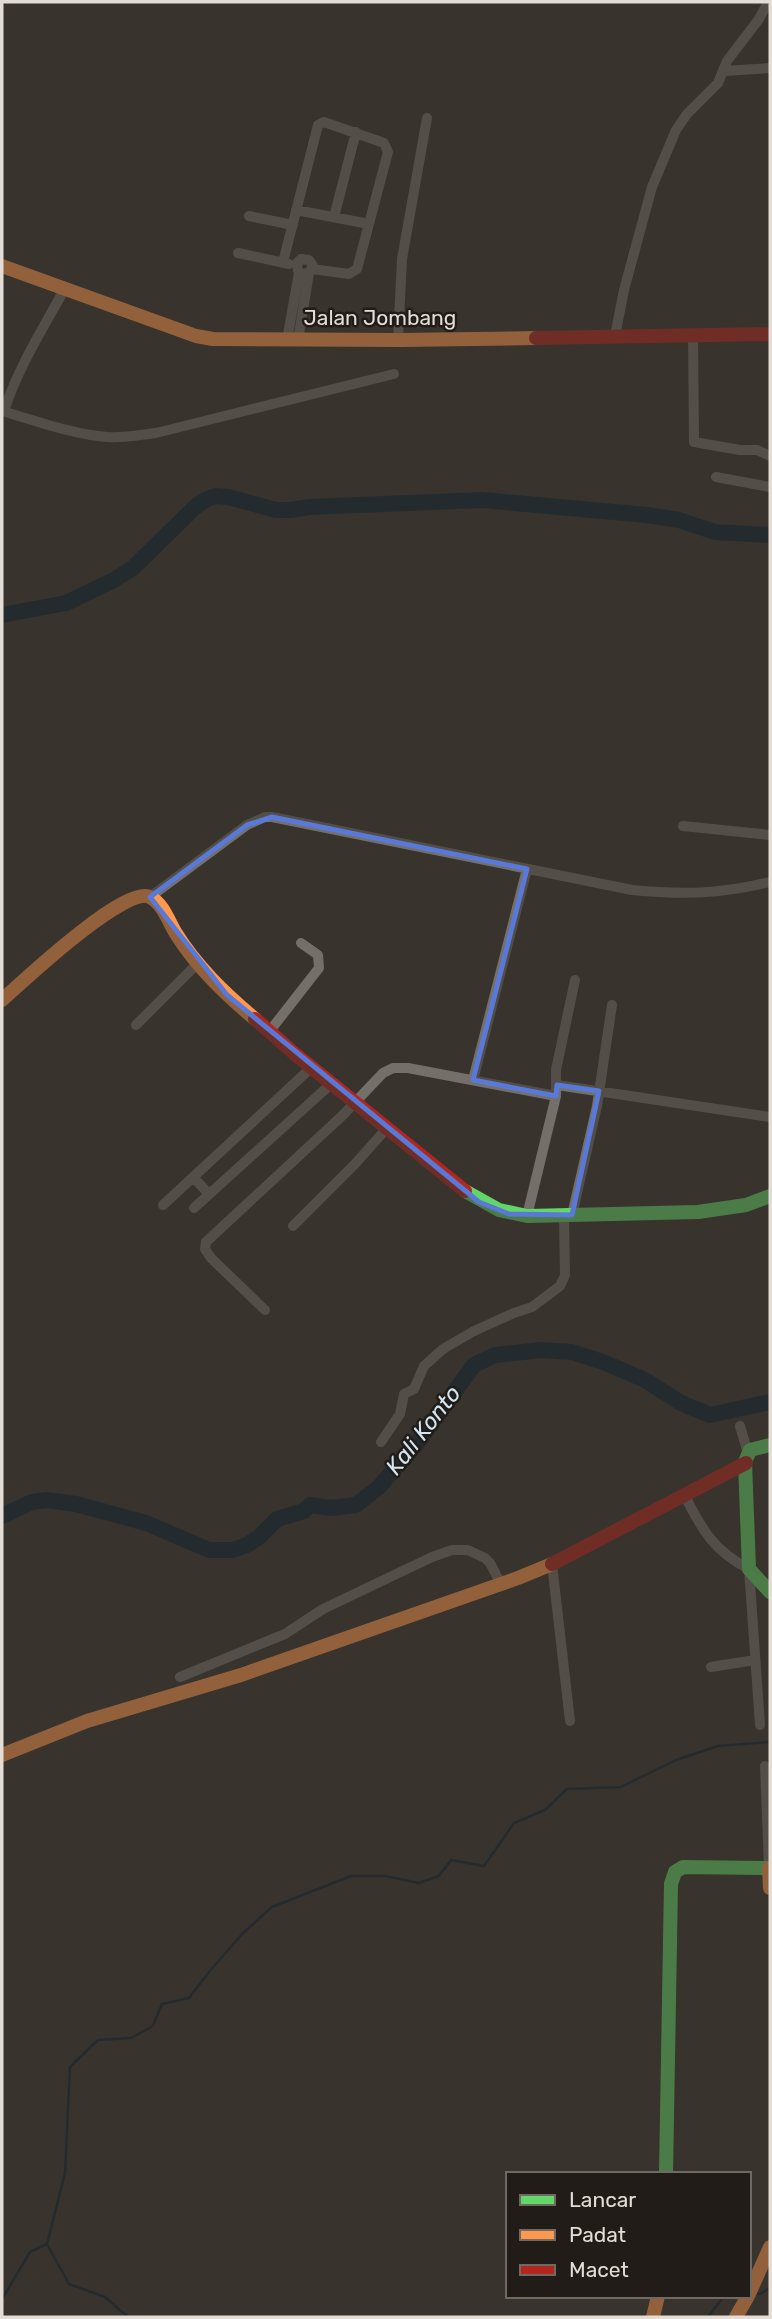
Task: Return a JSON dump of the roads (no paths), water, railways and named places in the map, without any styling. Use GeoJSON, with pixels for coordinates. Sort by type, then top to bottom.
{"type":"FeatureCollection","features":[{"type":"Feature","properties":{"kind":"street"},"geometry":{"type":"LineString","coordinates":[[615,336],[638,237],[659,169],[682,120],[718,83],[725,67],[752,29],[766,2]]}},
{"type":"Feature","properties":{"kind":"street"},"geometry":{"type":"LineString","coordinates":[[725,67],[770,68]]}},
{"type":"Feature","properties":{"kind":"street"},"geometry":{"type":"LineString","coordinates":[[400,340],[402,259],[427,118]]}},
{"type":"Feature","properties":{"kind":"street"},"geometry":{"type":"LineString","coordinates":[[238,253],[283,262],[304,270],[349,274],[355,272],[388,149],[384,143],[324,122],[319,123],[283,262]]}},
{"type":"Feature","properties":{"kind":"street"},"geometry":{"type":"LineString","coordinates":[[334,217],[356,132]]}},
{"type":"Feature","properties":{"kind":"street"},"geometry":{"type":"LineString","coordinates":[[296,210],[369,224]]}},
{"type":"Feature","properties":{"kind":"street"},"geometry":{"type":"LineString","coordinates":[[249,216],[293,225]]}},
{"type":"Feature","properties":{"kind":"street","name":"Jalan Jombang"},"geometry":{"type":"LineString","coordinates":[[2,266],[196,336],[232,340],[770,334]]}},
{"type":"Feature","properties":{"kind":"street"},"geometry":{"type":"LineString","coordinates":[[292,340],[304,270]]}},
{"type":"Feature","properties":{"kind":"street"},"geometry":{"type":"LineString","coordinates":[[64,290],[31,348],[3,411],[83,433],[123,438],[156,433],[394,374]]}},
{"type":"Feature","properties":{"kind":"street"},"geometry":{"type":"LineString","coordinates":[[693,334],[694,442],[730,449],[757,450],[770,456]]}},
{"type":"Feature","properties":{"kind":"street"},"geometry":{"type":"LineString","coordinates":[[716,477],[770,487]]}},
{"type":"Feature","properties":{"kind":"street"},"geometry":{"type":"LineString","coordinates":[[2,1000],[66,942],[97,919],[137,898],[150,897],[247,825],[265,817],[309,823],[632,890],[665,893],[718,892],[770,882]]}},
{"type":"Feature","properties":{"kind":"street"},"geometry":{"type":"LineString","coordinates":[[683,826],[770,835]]}},
{"type":"Feature","properties":{"kind":"street"},"geometry":{"type":"LineString","coordinates":[[473,1080],[527,869]]}},
{"type":"Feature","properties":{"kind":"street"},"geometry":{"type":"LineString","coordinates":[[150,897],[164,910],[197,964],[227,995],[479,1202],[498,1211],[527,1216],[698,1212],[746,1205],[770,1196]]}},
{"type":"Feature","properties":{"kind":"street"},"geometry":{"type":"LineString","coordinates":[[269,1032],[319,968],[318,955],[301,943]]}},
{"type":"Feature","properties":{"kind":"street"},"geometry":{"type":"LineString","coordinates":[[136,1025],[197,964]]}},
{"type":"Feature","properties":{"kind":"street"},"geometry":{"type":"LineString","coordinates":[[527,1216],[556,1090],[556,1070],[575,980]]}},
{"type":"Feature","properties":{"kind":"street"},"geometry":{"type":"LineString","coordinates":[[381,1442],[400,1415],[404,1394],[414,1389],[429,1361],[443,1349],[474,1331],[532,1307],[560,1286],[565,1275],[568,1215],[599,1091],[612,1005]]}},
{"type":"Feature","properties":{"kind":"street"},"geometry":{"type":"LineString","coordinates":[[163,1205],[312,1067]]}},
{"type":"Feature","properties":{"kind":"street"},"geometry":{"type":"LineString","coordinates":[[265,1310],[211,1258],[205,1249],[206,1242],[356,1102],[375,1080],[393,1068],[556,1090],[599,1091],[770,1116]]}},
{"type":"Feature","properties":{"kind":"street"},"geometry":{"type":"LineString","coordinates":[[194,1208],[332,1083]]}},
{"type":"Feature","properties":{"kind":"street"},"geometry":{"type":"LineString","coordinates":[[293,1226],[387,1128]]}},
{"type":"Feature","properties":{"kind":"street"},"geometry":{"type":"LineString","coordinates":[[193,1177],[209,1194]]}},
{"type":"Feature","properties":{"kind":"street"},"geometry":{"type":"LineString","coordinates":[[740,1426],[747,1458],[747,1540],[760,1725]]}},
{"type":"Feature","properties":{"kind":"street"},"geometry":{"type":"LineString","coordinates":[[2,1755],[87,1721],[254,1671],[552,1564],[685,1496],[747,1458],[755,1448],[770,1445]]}},
{"type":"Feature","properties":{"kind":"street"},"geometry":{"type":"LineString","coordinates":[[685,1496],[708,1538],[769,1587]]}},
{"type":"Feature","properties":{"kind":"street"},"geometry":{"type":"LineString","coordinates":[[180,1677],[285,1634],[323,1609],[452,1550],[468,1550],[485,1558],[501,1584]]}},
{"type":"Feature","properties":{"kind":"street"},"geometry":{"type":"LineString","coordinates":[[552,1564],[569,1721]]}},
{"type":"Feature","properties":{"kind":"street"},"geometry":{"type":"LineString","coordinates":[[711,1667],[755,1660]]}},
{"type":"Feature","properties":{"kind":"street"},"geometry":{"type":"LineString","coordinates":[[765,1766],[770,1888]]}},
{"type":"Feature","properties":{"kind":"street"},"geometry":{"type":"LineString","coordinates":[[666,2172],[673,1877],[683,1867],[769,1868]]}},
{"type":"Feature","properties":{"kind":"street"},"geometry":{"type":"LineString","coordinates":[[751,2290],[770,2247]]}},
{"type":"Feature","properties":{"kind":"street"},"geometry":{"type":"LineString","coordinates":[[653,2317],[658,2298]]}},
{"type":"Feature","properties":{"kind":"street"},"geometry":{"type":"LineString","coordinates":[[736,2317],[747,2298]]}},
{"type":"Feature","properties":{"kind":"waterway"},"geometry":{"type":"LineString","coordinates":[[2,615],[66,603],[112,581],[133,568],[195,507],[216,496],[276,510],[482,500],[647,515],[679,520],[715,532],[770,535]]}},
{"type":"Feature","properties":{"kind":"waterway","name":"Kali Konto"},"geometry":{"type":"LineString","coordinates":[[2,1516],[32,1502],[47,1500],[76,1504],[146,1523],[209,1550],[233,1550],[259,1537],[277,1519],[304,1511],[310,1505],[331,1508],[356,1505],[379,1487],[417,1443],[474,1365],[495,1355],[541,1350],[572,1352],[645,1380],[681,1403],[710,1415],[770,1402]]}},
{"type":"Feature","properties":{"kind":"waterway"},"geometry":{"type":"LineString","coordinates":[[47,2244],[65,2173],[70,2067],[98,2040],[131,2038],[153,2026],[162,2004],[189,1998],[242,1934],[272,1907],[351,1876],[385,1876],[419,1883],[439,1876],[451,1860],[484,1866],[514,1823],[545,1810],[567,1789],[621,1787],[676,1760],[718,1746],[770,1742]]}},
{"type":"Feature","properties":{"kind":"waterway"},"geometry":{"type":"LineString","coordinates":[[47,2244],[69,2284],[105,2297],[128,2317]]}},
{"type":"Feature","properties":{"kind":"waterway"},"geometry":{"type":"LineString","coordinates":[[2,2299],[30,2252],[47,2244]]}},
{"type":"Feature","properties":{"kind":"waterway"},"geometry":{"type":"LineString","coordinates":[[754,2294],[760,2294],[770,2288]]}},
{"type":"Feature","properties":{"kind":"waterway"},"geometry":{"type":"LineString","coordinates":[[708,2317],[722,2298]]}}]}
